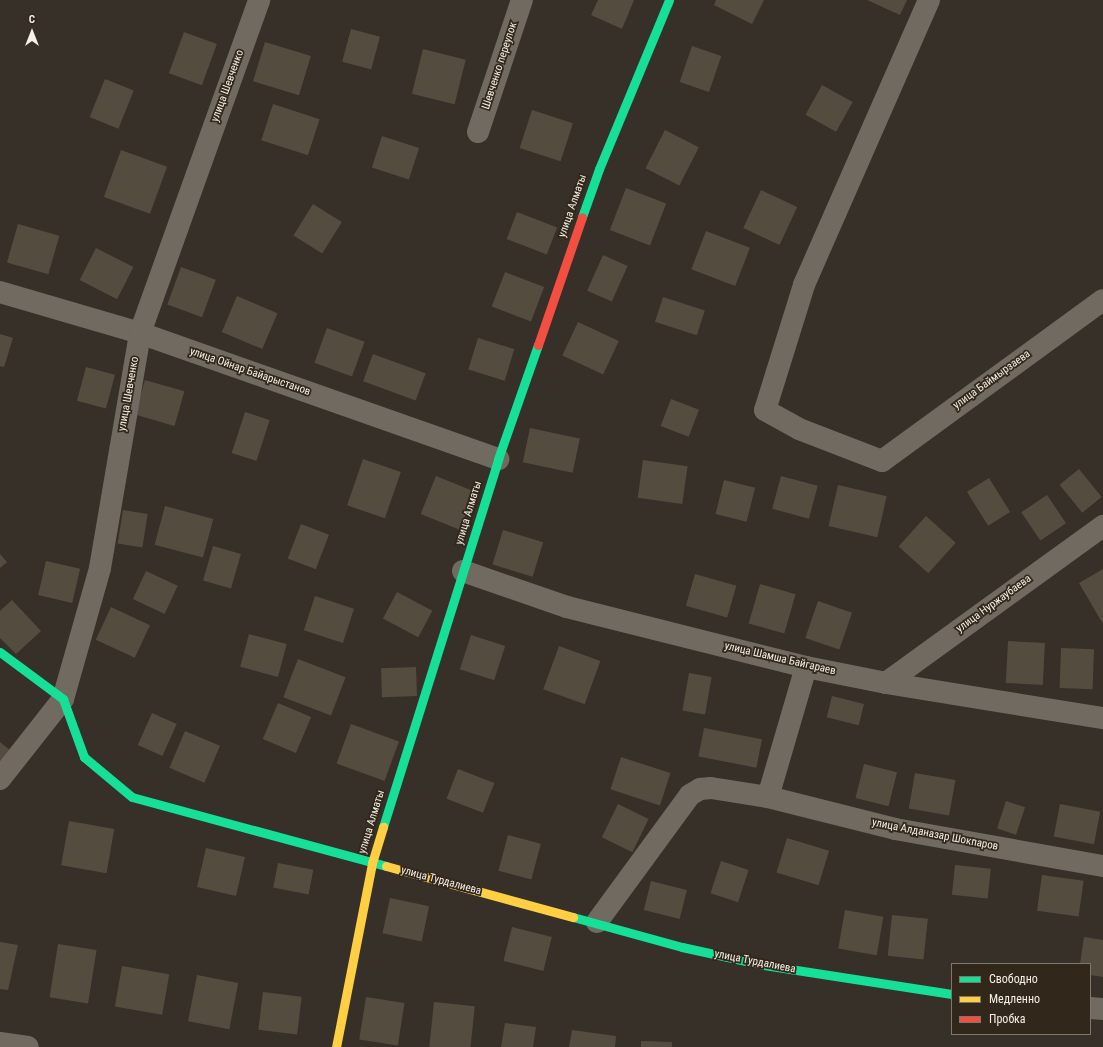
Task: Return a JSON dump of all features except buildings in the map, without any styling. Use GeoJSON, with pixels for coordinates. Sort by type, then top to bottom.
{"type":"FeatureCollection","features":[{"type":"Feature","properties":{"kind":"street","name":"улица Шевченко"},"geometry":{"type":"LineString","coordinates":[[0,779],[63,699],[100,568],[140,333],[258,0]]}},
{"type":"Feature","properties":{"kind":"street","name":"Шевченко переулок"},"geometry":{"type":"LineString","coordinates":[[478,132],[522,0]]}},
{"type":"Feature","properties":{"kind":"street","name":"улица Алматы"},"geometry":{"type":"LineString","coordinates":[[336,1047],[372,863],[498,459],[599,169],[669,0]]}},
{"type":"Feature","properties":{"kind":"street","name":"улица Баймырзаева"},"geometry":{"type":"LineString","coordinates":[[929,0],[804,285],[765,410],[799,429],[882,461],[1103,300]]}},
{"type":"Feature","properties":{"kind":"street","name":"улица Ойнар Байарыстанов"},"geometry":{"type":"LineString","coordinates":[[0,292],[140,333],[498,459]]}},
{"type":"Feature","properties":{"kind":"street","name":"улица Нуржаубаева"},"geometry":{"type":"LineString","coordinates":[[886,683],[1103,526]]}},
{"type":"Feature","properties":{"kind":"street","name":"улица Шамша Байгараев"},"geometry":{"type":"LineString","coordinates":[[463,571],[567,607],[806,666],[886,683],[1103,718]]}},
{"type":"Feature","properties":{"kind":"street"},"geometry":{"type":"LineString","coordinates":[[0,652],[63,699]]}},
{"type":"Feature","properties":{"kind":"street"},"geometry":{"type":"LineString","coordinates":[[768,797],[806,666]]}},
{"type":"Feature","properties":{"kind":"street","name":"улица Турдалиева"},"geometry":{"type":"LineString","coordinates":[[63,699],[84,757],[132,796],[372,863],[682,946],[764,965],[951,994]]}},
{"type":"Feature","properties":{"kind":"street","name":"улица Алданазар Шокпаров"},"geometry":{"type":"LineString","coordinates":[[597,922],[690,795],[700,790],[711,788],[768,797],[895,829],[1103,866]]}},
{"type":"Feature","properties":{"kind":"street"},"geometry":{"type":"LineString","coordinates":[[1091,1008],[1103,1009]]}},
{"type":"Feature","properties":{"kind":"street"},"geometry":{"type":"LineString","coordinates":[[0,1043],[28,1047]]}},
{"type":"Feature","properties":{"kind":"traffic: fast"},"geometry":{"type":"LineString","coordinates":[[582,217],[599,169],[669,0]]}},
{"type":"Feature","properties":{"kind":"traffic: fast"},"geometry":{"type":"LineString","coordinates":[[383,827],[498,459],[538,345]]}},
{"type":"Feature","properties":{"kind":"traffic: fast"},"geometry":{"type":"LineString","coordinates":[[0,652],[63,699],[84,757],[132,797],[386,866]]}},
{"type":"Feature","properties":{"kind":"traffic: fast"},"geometry":{"type":"LineString","coordinates":[[573,917],[682,947],[764,965],[951,994]]}},
{"type":"Feature","properties":{"kind":"traffic: slow"},"geometry":{"type":"LineString","coordinates":[[336,1047],[372,863],[383,827]]}},
{"type":"Feature","properties":{"kind":"traffic: slow"},"geometry":{"type":"LineString","coordinates":[[386,866],[573,917]]}},
{"type":"Feature","properties":{"kind":"traffic: jam"},"geometry":{"type":"LineString","coordinates":[[538,345],[582,217]]}}]}
